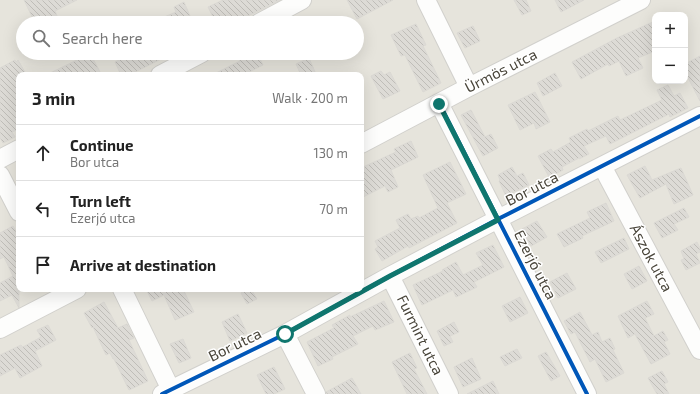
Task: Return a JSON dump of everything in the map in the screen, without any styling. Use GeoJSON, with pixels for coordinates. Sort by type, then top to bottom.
{"type":"FeatureCollection","features":[{"type":"Feature","properties":{"kind":"street"},"geometry":{"type":"LineString","coordinates":[[272,16],[302,0]]}},
{"type":"Feature","properties":{"kind":"street"},"geometry":{"type":"LineString","coordinates":[[426,0],[469,87]]}},
{"type":"Feature","properties":{"kind":"street","name":"Ürmös utca"},"geometry":{"type":"LineString","coordinates":[[364,142],[469,87],[641,0]]}},
{"type":"Feature","properties":{"kind":"street"},"geometry":{"type":"LineString","coordinates":[[166,72],[189,60]]}},
{"type":"Feature","properties":{"kind":"street","name":"Ezerjó utca"},"geometry":{"type":"LineString","coordinates":[[439,104],[587,394]]}},
{"type":"Feature","properties":{"kind":"street","name":"Bor utca"},"geometry":{"type":"LineString","coordinates":[[364,290],[700,116]]}},
{"type":"Feature","properties":{"kind":"street"},"geometry":{"type":"LineString","coordinates":[[0,159],[16,151]]}},
{"type":"Feature","properties":{"kind":"street","name":"Ászok utca"},"geometry":{"type":"LineString","coordinates":[[602,166],[700,350]]}},
{"type":"Feature","properties":{"kind":"street"},"geometry":{"type":"LineString","coordinates":[[0,175],[16,206]]}},
{"type":"Feature","properties":{"kind":"street","name":"Furmint utca"},"geometry":{"type":"LineString","coordinates":[[390,276],[449,394]]}},
{"type":"Feature","properties":{"kind":"street"},"geometry":{"type":"LineString","coordinates":[[0,329],[66,292]]}},
{"type":"Feature","properties":{"kind":"street"},"geometry":{"type":"LineString","coordinates":[[123,292],[169,392]]}},
{"type":"Feature","properties":{"kind":"street","name":"Bor utca"},"geometry":{"type":"LineString","coordinates":[[169,392],[285,334],[361,292]]}},
{"type":"Feature","properties":{"kind":"street"},"geometry":{"type":"LineString","coordinates":[[285,334],[316,394]]}},
{"type":"Feature","properties":{"kind":"shaded area"},"geometry":{"type":"Polygon","coordinates":[[[0,0],[700,0],[700,394],[0,394],[0,0]]]}},
{"type":"Feature","properties":{"kind":"building"},"geometry":{"type":"Polygon","coordinates":[[[24,0],[77,0],[55,11],[57,16],[32,16],[24,0]]]}},
{"type":"Feature","properties":{"kind":"building"},"geometry":{"type":"Polygon","coordinates":[[[223,0],[280,0],[248,16],[212,16],[208,7],[223,0]]]}},
{"type":"Feature","properties":{"kind":"building"},"geometry":{"type":"Polygon","coordinates":[[[347,0],[393,0],[363,16],[355,16],[347,0]]]}},
{"type":"Feature","properties":{"kind":"building"},"geometry":{"type":"Polygon","coordinates":[[[514,0],[526,0],[531,11],[522,15],[514,0]]]}},
{"type":"Feature","properties":{"kind":"building"},"geometry":{"type":"Polygon","coordinates":[[[555,0],[584,0],[561,12],[555,0]]]}},
{"type":"Feature","properties":{"kind":"building"},"geometry":{"type":"Polygon","coordinates":[[[184,2],[190,16],[167,16],[176,12],[174,7],[184,2]]]}},
{"type":"Feature","properties":{"kind":"building"},"geometry":{"type":"Polygon","coordinates":[[[652,22],[652,52],[638,58],[643,68],[626,76],[619,61],[609,66],[608,64],[581,79],[572,62],[617,38],[652,22]]]}},
{"type":"Feature","properties":{"kind":"building"},"geometry":{"type":"Polygon","coordinates":[[[416,24],[426,45],[423,46],[441,83],[423,92],[405,55],[401,56],[391,35],[416,24]]]}},
{"type":"Feature","properties":{"kind":"building"},"geometry":{"type":"Polygon","coordinates":[[[473,26],[480,41],[465,48],[457,33],[473,26]]]}},
{"type":"Feature","properties":{"kind":"building"},"geometry":{"type":"Polygon","coordinates":[[[700,56],[700,101],[688,78],[688,62],[700,56]]]}},
{"type":"Feature","properties":{"kind":"building"},"geometry":{"type":"Polygon","coordinates":[[[15,60],[16,62],[18,60],[25,72],[16,72],[16,130],[12,132],[15,137],[3,143],[0,138],[0,68],[15,60]]]}},
{"type":"Feature","properties":{"kind":"building"},"geometry":{"type":"Polygon","coordinates":[[[77,60],[94,60],[100,72],[52,72],[77,60]]]}},
{"type":"Feature","properties":{"kind":"building"},"geometry":{"type":"Polygon","coordinates":[[[119,60],[159,60],[135,72],[120,72],[115,62],[119,60]]]}},
{"type":"Feature","properties":{"kind":"building"},"geometry":{"type":"Polygon","coordinates":[[[260,60],[263,65],[249,72],[218,72],[240,61],[260,60]]]}},
{"type":"Feature","properties":{"kind":"building"},"geometry":{"type":"Polygon","coordinates":[[[305,60],[310,60],[315,72],[300,72],[296,64],[305,60]]]}},
{"type":"Feature","properties":{"kind":"building"},"geometry":{"type":"Polygon","coordinates":[[[381,71],[384,75],[390,72],[400,91],[383,99],[371,76],[381,71]]]}},
{"type":"Feature","properties":{"kind":"building"},"geometry":{"type":"Polygon","coordinates":[[[555,73],[562,86],[543,96],[537,83],[555,73]]]}},
{"type":"Feature","properties":{"kind":"building"},"geometry":{"type":"Polygon","coordinates":[[[668,85],[674,96],[680,93],[688,108],[670,117],[669,114],[610,144],[606,136],[584,146],[589,154],[562,167],[563,170],[549,177],[538,156],[551,149],[553,152],[571,142],[569,138],[587,129],[588,131],[618,116],[620,120],[662,100],[657,90],[668,85]]]}},
{"type":"Feature","properties":{"kind":"building"},"geometry":{"type":"Polygon","coordinates":[[[535,92],[550,122],[536,129],[534,123],[520,130],[508,105],[535,92]]]}},
{"type":"Feature","properties":{"kind":"building"},"geometry":{"type":"Polygon","coordinates":[[[471,110],[485,137],[491,134],[498,148],[483,156],[461,115],[471,110]]]}},
{"type":"Feature","properties":{"kind":"building"},"geometry":{"type":"Polygon","coordinates":[[[411,141],[418,157],[391,170],[398,187],[388,192],[385,186],[364,196],[364,167],[396,152],[394,149],[411,141]]]}},
{"type":"Feature","properties":{"kind":"building"},"geometry":{"type":"Polygon","coordinates":[[[450,162],[466,194],[447,203],[457,223],[409,248],[408,246],[382,261],[375,249],[378,247],[375,241],[400,228],[396,220],[408,214],[411,219],[418,216],[419,218],[438,208],[423,175],[450,162]]]}},
{"type":"Feature","properties":{"kind":"building"},"geometry":{"type":"Polygon","coordinates":[[[645,166],[652,180],[681,168],[693,195],[674,204],[666,184],[640,198],[627,175],[645,166]]]}},
{"type":"Feature","properties":{"kind":"building"},"geometry":{"type":"Polygon","coordinates":[[[512,167],[517,176],[523,173],[529,185],[506,196],[499,181],[498,175],[512,167]]]}},
{"type":"Feature","properties":{"kind":"building"},"geometry":{"type":"Polygon","coordinates":[[[606,203],[614,221],[582,236],[583,238],[564,247],[557,234],[590,218],[587,212],[606,203]]]}},
{"type":"Feature","properties":{"kind":"building"},"geometry":{"type":"Polygon","coordinates":[[[684,208],[689,217],[674,224],[678,230],[662,238],[654,223],[684,208]]]}},
{"type":"Feature","properties":{"kind":"building"},"geometry":{"type":"Polygon","coordinates":[[[537,221],[547,237],[531,246],[522,229],[537,221]]]}},
{"type":"Feature","properties":{"kind":"building"},"geometry":{"type":"Polygon","coordinates":[[[13,226],[16,232],[16,292],[19,292],[19,308],[12,295],[0,301],[0,283],[13,276],[4,257],[0,259],[0,233],[13,226]]]}},
{"type":"Feature","properties":{"kind":"building"},"geometry":{"type":"Polygon","coordinates":[[[624,238],[629,249],[601,263],[595,252],[624,238]]]}},
{"type":"Feature","properties":{"kind":"building"},"geometry":{"type":"Polygon","coordinates":[[[697,242],[700,252],[696,254],[700,263],[686,270],[681,260],[684,259],[681,251],[697,242]]]}},
{"type":"Feature","properties":{"kind":"building"},"geometry":{"type":"Polygon","coordinates":[[[493,245],[504,267],[474,282],[477,287],[456,297],[453,290],[422,305],[413,285],[443,271],[442,270],[456,262],[463,275],[483,265],[476,253],[493,245]]]}},
{"type":"Feature","properties":{"kind":"building"},"geometry":{"type":"Polygon","coordinates":[[[639,266],[647,281],[632,289],[624,274],[639,266]]]}},
{"type":"Feature","properties":{"kind":"building"},"geometry":{"type":"Polygon","coordinates":[[[567,273],[576,289],[558,298],[550,282],[567,273]]]}},
{"type":"Feature","properties":{"kind":"building"},"geometry":{"type":"Polygon","coordinates":[[[148,292],[184,292],[194,312],[175,320],[164,295],[152,301],[148,292]]]}},
{"type":"Feature","properties":{"kind":"building"},"geometry":{"type":"Polygon","coordinates":[[[253,292],[257,299],[247,304],[241,293],[253,292]]]}},
{"type":"Feature","properties":{"kind":"building"},"geometry":{"type":"Polygon","coordinates":[[[520,297],[528,313],[510,322],[502,306],[520,297]]]}},
{"type":"Feature","properties":{"kind":"building"},"geometry":{"type":"Polygon","coordinates":[[[384,301],[394,322],[375,330],[373,326],[353,336],[358,344],[318,366],[307,342],[334,328],[332,325],[350,315],[350,317],[384,301]]]}},
{"type":"Feature","properties":{"kind":"building"},"geometry":{"type":"Polygon","coordinates":[[[647,301],[654,314],[645,318],[654,336],[663,331],[668,340],[664,342],[670,354],[651,364],[635,334],[628,338],[618,316],[647,301]]]}},
{"type":"Feature","properties":{"kind":"building"},"geometry":{"type":"Polygon","coordinates":[[[104,302],[118,328],[127,324],[134,338],[129,340],[148,381],[129,390],[114,359],[110,353],[106,355],[93,327],[92,328],[84,313],[104,302]]]}},
{"type":"Feature","properties":{"kind":"building"},"geometry":{"type":"Polygon","coordinates":[[[580,312],[592,335],[598,332],[602,342],[610,338],[615,349],[613,350],[624,373],[606,382],[595,359],[590,362],[575,332],[571,334],[564,321],[580,312]]]}},
{"type":"Feature","properties":{"kind":"building"},"geometry":{"type":"Polygon","coordinates":[[[238,314],[247,333],[230,341],[222,322],[238,314]]]}},
{"type":"Feature","properties":{"kind":"building"},"geometry":{"type":"Polygon","coordinates":[[[454,322],[459,332],[450,336],[453,342],[444,346],[437,331],[454,322]]]}},
{"type":"Feature","properties":{"kind":"building"},"geometry":{"type":"Polygon","coordinates":[[[48,325],[56,340],[35,351],[42,366],[20,378],[15,368],[0,376],[0,355],[21,345],[23,347],[41,337],[37,330],[48,325]]]}},
{"type":"Feature","properties":{"kind":"building"},"geometry":{"type":"Polygon","coordinates":[[[183,339],[191,358],[179,363],[170,344],[183,339]]]}},
{"type":"Feature","properties":{"kind":"building"},"geometry":{"type":"Polygon","coordinates":[[[517,349],[522,358],[505,366],[500,357],[517,349]]]}},
{"type":"Feature","properties":{"kind":"building"},"geometry":{"type":"Polygon","coordinates":[[[546,352],[560,376],[551,381],[538,356],[546,352]]]}},
{"type":"Feature","properties":{"kind":"building"},"geometry":{"type":"Polygon","coordinates":[[[410,353],[417,368],[414,369],[427,394],[407,394],[392,362],[410,353]]]}},
{"type":"Feature","properties":{"kind":"building"},"geometry":{"type":"Polygon","coordinates":[[[472,358],[481,379],[463,387],[454,367],[472,358]]]}},
{"type":"Feature","properties":{"kind":"building"},"geometry":{"type":"Polygon","coordinates":[[[274,367],[285,389],[274,394],[266,394],[257,375],[274,367]]]}},
{"type":"Feature","properties":{"kind":"building"},"geometry":{"type":"Polygon","coordinates":[[[662,371],[668,382],[664,384],[669,394],[657,394],[648,378],[662,371]]]}},
{"type":"Feature","properties":{"kind":"building"},"geometry":{"type":"Polygon","coordinates":[[[352,378],[361,394],[326,394],[326,392],[352,378]]]}},
{"type":"Feature","properties":{"kind":"building"},"geometry":{"type":"Polygon","coordinates":[[[493,381],[499,394],[467,394],[493,381]]]}},
{"type":"Feature","properties":{"kind":"cycle path"},"geometry":{"type":"LineString","coordinates":[[439,103],[587,394]]}},
{"type":"Feature","properties":{"kind":"cycle path"},"geometry":{"type":"LineString","coordinates":[[364,290],[498,219],[700,116]]}},
{"type":"Feature","properties":{"kind":"cycle path"},"geometry":{"type":"LineString","coordinates":[[162,394],[285,334],[361,292]]}},
{"type":"Feature","properties":{"kind":"route"},"geometry":{"type":"LineString","coordinates":[[285,334],[390,276],[498,220],[439,104]]}}]}
